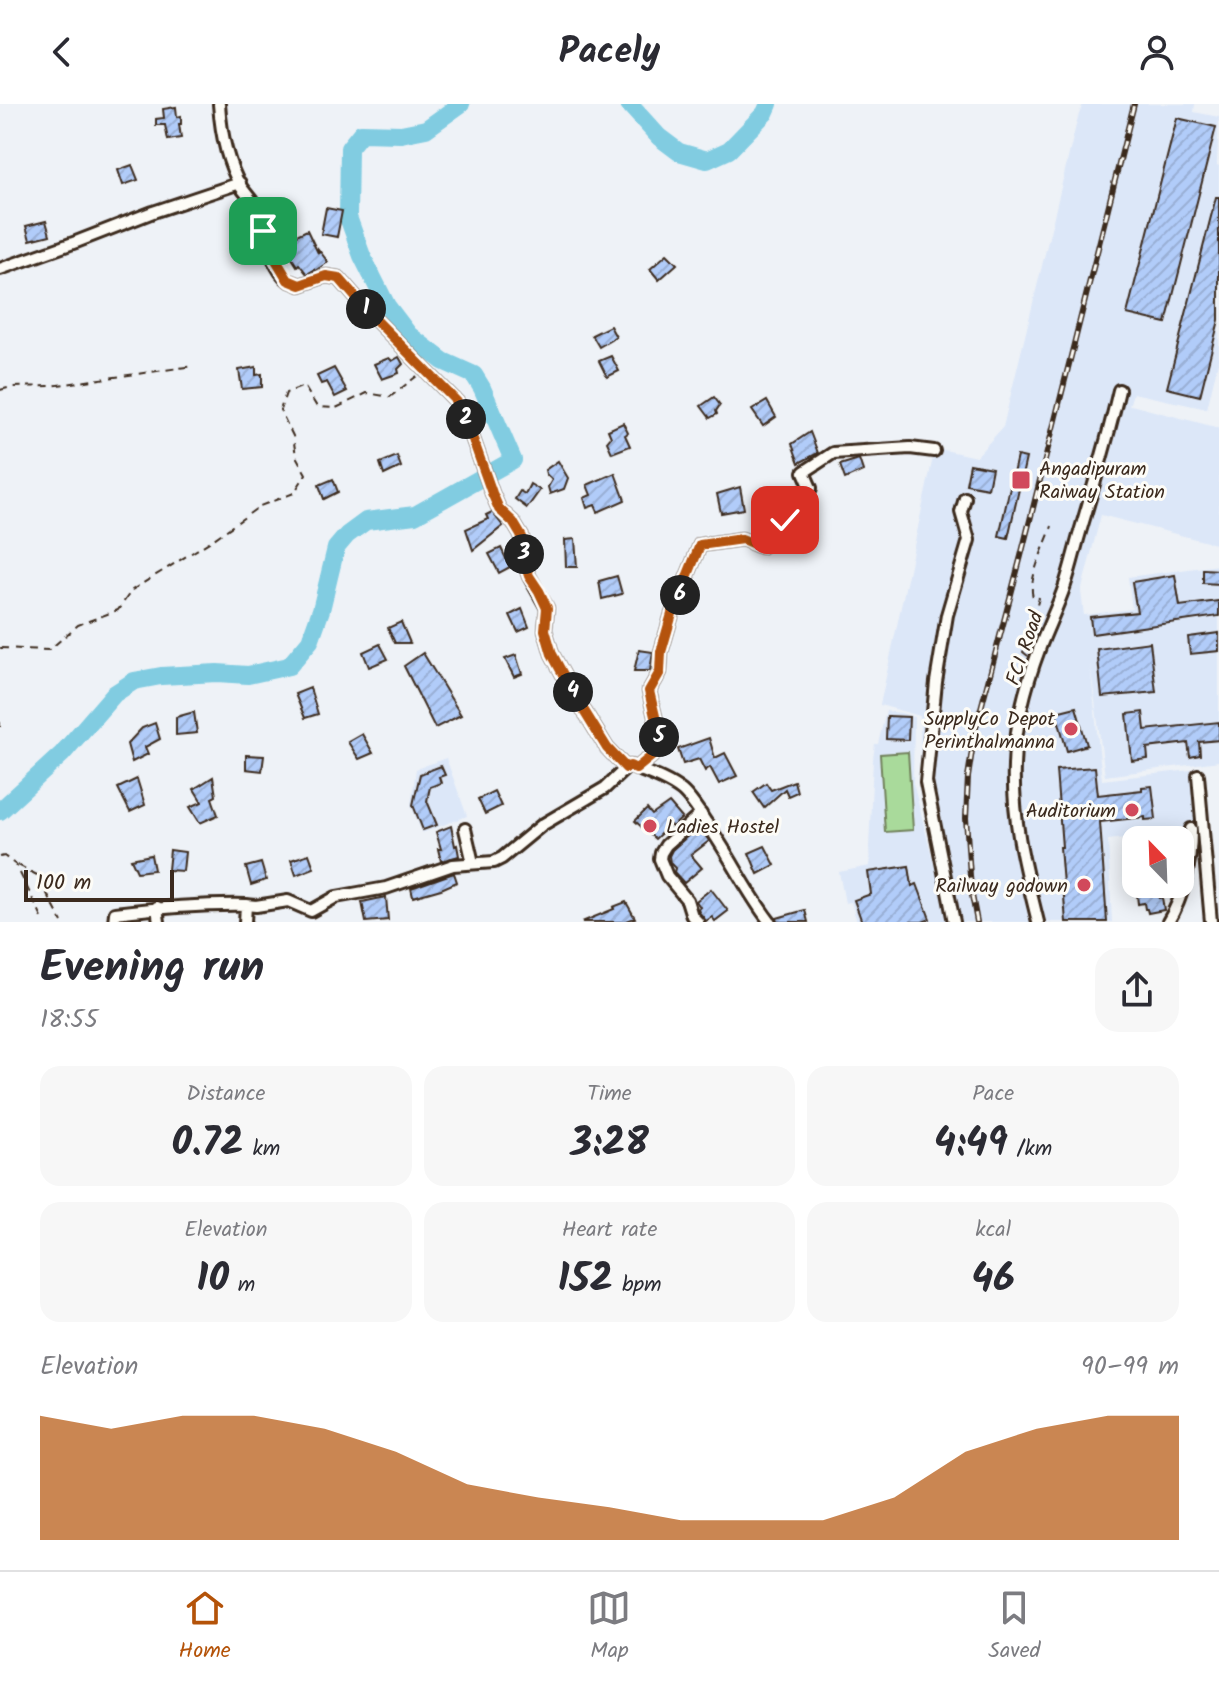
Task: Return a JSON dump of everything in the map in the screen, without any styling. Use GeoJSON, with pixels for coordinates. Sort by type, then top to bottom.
{"type":"FeatureCollection","features":[{"type":"Feature","properties":{"kind":"street"},"geometry":{"type":"LineString","coordinates":[[219,104],[225,149],[240,183],[256,208],[273,255],[288,280],[300,285],[326,276],[339,278],[457,402],[499,509],[513,522],[522,537],[529,576],[547,608],[545,630],[552,654],[573,693],[607,748],[631,768],[684,792],[721,842],[770,922]]}},
{"type":"Feature","properties":{"kind":"street"},"geometry":{"type":"LineString","coordinates":[[0,269],[240,183]]}},
{"type":"Feature","properties":{"kind":"street","name":"FCI Road"},"geometry":{"type":"LineString","coordinates":[[1038,922],[1020,852],[1014,793],[1016,736],[1036,661],[1067,580],[1119,390]]}},
{"type":"Feature","properties":{"kind":"street"},"geometry":{"type":"LineString","coordinates":[[114,922],[115,913],[157,907],[256,906],[288,901],[310,916],[336,897],[386,888],[453,865],[494,862],[502,858],[542,825],[605,788],[664,746],[657,733],[649,691],[660,672],[661,652],[672,614],[700,545],[742,539],[761,547],[778,532],[768,522],[778,517],[785,520],[806,500],[811,488],[804,472],[833,453],[910,448],[934,451]]}},
{"type":"Feature","properties":{"kind":"street"},"geometry":{"type":"LineString","coordinates":[[954,922],[926,782],[936,682],[947,615],[969,540],[961,512],[965,498]]}},
{"type":"Feature","properties":{"kind":"street"},"geometry":{"type":"LineString","coordinates":[[1198,775],[1211,922]]}},
{"type":"Feature","properties":{"kind":"street"},"geometry":{"type":"LineString","coordinates":[[698,922],[692,916],[687,900],[667,876],[660,859],[666,845],[701,814]]}},
{"type":"Feature","properties":{"kind":"street"},"geometry":{"type":"LineString","coordinates":[[465,829],[473,863]]}},
{"type":"Feature","properties":{"kind":"street"},"geometry":{"type":"LineString","coordinates":[[1168,922],[1179,898]]}},
{"type":"Feature","properties":{"kind":"street"},"geometry":{"type":"LineString","coordinates":[[245,922],[246,905]]}},
{"type":"Feature","properties":{"kind":"street"},"geometry":{"type":"LineString","coordinates":[[157,907],[159,922]]}},
{"type":"Feature","properties":{"kind":"path"},"geometry":{"type":"LineString","coordinates":[[0,390],[193,366]]}},
{"type":"Feature","properties":{"kind":"path"},"geometry":{"type":"LineString","coordinates":[[0,648],[49,650],[78,625],[118,610],[132,590],[260,506],[294,493],[306,474],[296,456],[293,436],[280,410],[286,393],[304,386],[317,407],[336,408],[367,393],[390,397],[425,369]]}},
{"type":"Feature","properties":{"kind":"path"},"geometry":{"type":"LineString","coordinates":[[1036,661],[1023,652],[1039,598],[1030,593],[1032,581],[1052,526]]}},
{"type":"Feature","properties":{"kind":"path"},"geometry":{"type":"LineString","coordinates":[[0,857],[4,856],[37,875],[62,922]]}},
{"type":"Feature","properties":{"kind":"path"},"geometry":{"type":"LineString","coordinates":[[16,865],[44,922]]}},
{"type":"Feature","properties":{"kind":"shaded area"},"geometry":{"type":"Polygon","coordinates":[[[1083,104],[1195,104],[1194,112],[1219,117],[1219,358],[1207,409],[1133,393],[1129,406],[1219,428],[1219,545],[1101,515],[1081,592],[1084,615],[1132,609],[1128,577],[1219,565],[1219,761],[1105,776],[1090,663],[1102,780],[1191,770],[1198,829],[1194,829],[1194,826],[1122,826],[1122,838],[1108,840],[1112,922],[951,922],[921,786],[920,716],[880,705],[935,448],[976,457],[1003,427],[1083,104]]]}},
{"type":"Feature","properties":{"kind":"shaded area"},"geometry":{"type":"Polygon","coordinates":[[[886,711],[914,717],[913,783],[949,922],[857,922],[851,902],[845,903],[839,872],[870,866],[873,759],[886,711]]]}},
{"type":"Feature","properties":{"kind":"shaded area"},"geometry":{"type":"Polygon","coordinates":[[[446,758],[467,816],[422,833],[411,805],[416,769],[446,758]]]}},
{"type":"Feature","properties":{"kind":"green space"},"geometry":{"type":"Polygon","coordinates":[[[908,752],[913,830],[885,832],[880,754],[908,752]]]}},
{"type":"Feature","properties":{"kind":"building"},"geometry":{"type":"Polygon","coordinates":[[[176,107],[177,117],[181,116],[181,138],[168,140],[165,125],[156,125],[156,119],[164,118],[163,109],[176,107]]]}},
{"type":"Feature","properties":{"kind":"building"},"geometry":{"type":"Polygon","coordinates":[[[1177,118],[1216,127],[1166,323],[1127,314],[1177,118]]]}},
{"type":"Feature","properties":{"kind":"building"},"geometry":{"type":"Polygon","coordinates":[[[132,165],[138,180],[123,185],[118,170],[132,165]]]}},
{"type":"Feature","properties":{"kind":"building"},"geometry":{"type":"Polygon","coordinates":[[[1216,197],[1219,197],[1219,320],[1200,396],[1167,388],[1216,197]]]}},
{"type":"Feature","properties":{"kind":"building"},"geometry":{"type":"Polygon","coordinates":[[[289,202],[293,216],[277,222],[274,220],[271,209],[289,202]]]}},
{"type":"Feature","properties":{"kind":"building"},"geometry":{"type":"Polygon","coordinates":[[[326,208],[342,211],[337,237],[321,234],[326,208]]]}},
{"type":"Feature","properties":{"kind":"building"},"geometry":{"type":"Polygon","coordinates":[[[46,221],[50,235],[30,240],[26,226],[46,221]]]}},
{"type":"Feature","properties":{"kind":"building"},"geometry":{"type":"Polygon","coordinates":[[[255,226],[259,242],[247,246],[242,236],[255,226]]]}},
{"type":"Feature","properties":{"kind":"building"},"geometry":{"type":"Polygon","coordinates":[[[307,230],[318,253],[318,249],[328,262],[307,274],[299,264],[297,266],[285,247],[292,244],[290,238],[307,230]]]}},
{"type":"Feature","properties":{"kind":"building"},"geometry":{"type":"Polygon","coordinates":[[[667,254],[677,264],[659,280],[650,269],[667,254]]]}},
{"type":"Feature","properties":{"kind":"building"},"geometry":{"type":"Polygon","coordinates":[[[610,326],[616,337],[599,347],[592,335],[610,326]]]}},
{"type":"Feature","properties":{"kind":"building"},"geometry":{"type":"Polygon","coordinates":[[[611,356],[619,371],[607,377],[599,361],[611,356]]]}},
{"type":"Feature","properties":{"kind":"building"},"geometry":{"type":"Polygon","coordinates":[[[399,357],[403,364],[398,369],[399,373],[382,379],[374,364],[399,357]]]}},
{"type":"Feature","properties":{"kind":"building"},"geometry":{"type":"Polygon","coordinates":[[[256,367],[256,375],[262,374],[262,387],[242,389],[239,370],[256,367]]]}},
{"type":"Feature","properties":{"kind":"building"},"geometry":{"type":"Polygon","coordinates":[[[334,368],[347,391],[335,397],[327,382],[321,384],[317,376],[334,368]]]}},
{"type":"Feature","properties":{"kind":"building"},"geometry":{"type":"Polygon","coordinates":[[[714,397],[720,405],[717,414],[710,418],[701,406],[714,397]]]}},
{"type":"Feature","properties":{"kind":"building"},"geometry":{"type":"Polygon","coordinates":[[[767,401],[776,417],[763,426],[752,410],[767,401]]]}},
{"type":"Feature","properties":{"kind":"building"},"geometry":{"type":"Polygon","coordinates":[[[623,423],[630,446],[612,453],[607,442],[611,437],[608,430],[623,423]]]}},
{"type":"Feature","properties":{"kind":"building"},"geometry":{"type":"Polygon","coordinates":[[[810,432],[818,453],[799,463],[792,444],[810,432]]]}},
{"type":"Feature","properties":{"kind":"building"},"geometry":{"type":"Polygon","coordinates":[[[397,456],[401,467],[384,475],[380,463],[397,456]]]}},
{"type":"Feature","properties":{"kind":"building"},"geometry":{"type":"Polygon","coordinates":[[[1017,456],[1026,458],[1008,538],[999,536],[1017,456]]]}},
{"type":"Feature","properties":{"kind":"building"},"geometry":{"type":"Polygon","coordinates":[[[859,459],[863,471],[845,479],[840,465],[859,459]]]}},
{"type":"Feature","properties":{"kind":"building"},"geometry":{"type":"Polygon","coordinates":[[[558,461],[568,478],[564,489],[550,494],[548,487],[552,480],[545,470],[558,461]]]}},
{"type":"Feature","properties":{"kind":"building"},"geometry":{"type":"Polygon","coordinates":[[[970,464],[992,468],[988,488],[966,484],[970,464]]]}},
{"type":"Feature","properties":{"kind":"building"},"geometry":{"type":"Polygon","coordinates":[[[615,473],[625,500],[598,512],[595,505],[587,508],[584,498],[591,495],[587,485],[615,473]]]}},
{"type":"Feature","properties":{"kind":"building"},"geometry":{"type":"Polygon","coordinates":[[[333,479],[338,492],[324,499],[319,485],[333,479]]]}},
{"type":"Feature","properties":{"kind":"building"},"geometry":{"type":"Polygon","coordinates":[[[530,484],[540,490],[527,508],[515,499],[520,491],[525,494],[530,484]]]}},
{"type":"Feature","properties":{"kind":"building"},"geometry":{"type":"Polygon","coordinates":[[[740,487],[744,509],[721,513],[717,494],[740,487]]]}},
{"type":"Feature","properties":{"kind":"building"},"geometry":{"type":"Polygon","coordinates":[[[492,512],[503,526],[473,550],[466,529],[488,519],[486,515],[492,512]]]}},
{"type":"Feature","properties":{"kind":"building"},"geometry":{"type":"Polygon","coordinates":[[[575,539],[577,567],[566,567],[565,540],[575,539]]]}},
{"type":"Feature","properties":{"kind":"building"},"geometry":{"type":"Polygon","coordinates":[[[501,548],[510,567],[499,573],[489,554],[501,548]]]}},
{"type":"Feature","properties":{"kind":"building"},"geometry":{"type":"Polygon","coordinates":[[[1203,569],[1219,570],[1219,584],[1203,583],[1203,569]]]}},
{"type":"Feature","properties":{"kind":"building"},"geometry":{"type":"Polygon","coordinates":[[[1175,575],[1180,606],[1219,601],[1219,616],[1092,634],[1090,617],[1137,612],[1132,582],[1175,575]]]}},
{"type":"Feature","properties":{"kind":"building"},"geometry":{"type":"Polygon","coordinates":[[[617,576],[622,594],[602,599],[599,581],[617,576]]]}},
{"type":"Feature","properties":{"kind":"building"},"geometry":{"type":"Polygon","coordinates":[[[522,609],[529,627],[518,632],[510,615],[522,609]]]}},
{"type":"Feature","properties":{"kind":"building"},"geometry":{"type":"Polygon","coordinates":[[[401,622],[410,643],[395,643],[388,628],[401,622]]]}},
{"type":"Feature","properties":{"kind":"building"},"geometry":{"type":"Polygon","coordinates":[[[1219,633],[1219,651],[1190,654],[1188,637],[1219,633]]]}},
{"type":"Feature","properties":{"kind":"building"},"geometry":{"type":"Polygon","coordinates":[[[1150,642],[1156,692],[1102,697],[1097,649],[1150,642]]]}},
{"type":"Feature","properties":{"kind":"building"},"geometry":{"type":"Polygon","coordinates":[[[380,644],[388,659],[369,667],[363,652],[380,644]]]}},
{"type":"Feature","properties":{"kind":"building"},"geometry":{"type":"Polygon","coordinates":[[[639,650],[653,652],[650,671],[634,671],[639,650]]]}},
{"type":"Feature","properties":{"kind":"building"},"geometry":{"type":"Polygon","coordinates":[[[423,653],[461,715],[435,728],[404,666],[423,653]]]}},
{"type":"Feature","properties":{"kind":"building"},"geometry":{"type":"Polygon","coordinates":[[[516,655],[522,674],[514,677],[505,659],[516,655]]]}},
{"type":"Feature","properties":{"kind":"building"},"geometry":{"type":"Polygon","coordinates":[[[310,688],[318,714],[305,718],[295,694],[310,688]]]}},
{"type":"Feature","properties":{"kind":"building","name":"SupplyCo Depot Perinthalmanna"},"geometry":{"type":"Polygon","coordinates":[[[1076,707],[1087,745],[1067,751],[1056,712],[1076,707]]]}},
{"type":"Feature","properties":{"kind":"building"},"geometry":{"type":"Polygon","coordinates":[[[194,712],[197,733],[176,735],[176,717],[194,712]]]}},
{"type":"Feature","properties":{"kind":"building"},"geometry":{"type":"Polygon","coordinates":[[[1143,712],[1145,730],[1219,722],[1219,740],[1199,742],[1200,755],[1190,757],[1188,743],[1147,748],[1148,759],[1132,761],[1127,714],[1143,712]]]}},
{"type":"Feature","properties":{"kind":"building"},"geometry":{"type":"Polygon","coordinates":[[[887,716],[909,717],[908,740],[886,739],[887,716]]]}},
{"type":"Feature","properties":{"kind":"building"},"geometry":{"type":"Polygon","coordinates":[[[155,723],[160,739],[145,747],[148,754],[132,762],[127,744],[142,728],[155,723]]]}},
{"type":"Feature","properties":{"kind":"building"},"geometry":{"type":"Polygon","coordinates":[[[362,734],[373,753],[359,759],[348,742],[362,734]]]}},
{"type":"Feature","properties":{"kind":"building"},"geometry":{"type":"Polygon","coordinates":[[[709,738],[715,758],[725,753],[737,776],[719,784],[710,767],[705,771],[699,759],[683,764],[678,749],[709,738]]]}},
{"type":"Feature","properties":{"kind":"building"},"geometry":{"type":"Polygon","coordinates":[[[246,755],[264,756],[262,771],[246,769],[246,755]]]}},
{"type":"Feature","properties":{"kind":"building"},"geometry":{"type":"Polygon","coordinates":[[[441,766],[445,775],[439,777],[441,783],[430,787],[427,801],[437,825],[423,830],[413,805],[420,774],[441,766]]]}},
{"type":"Feature","properties":{"kind":"building"},"geometry":{"type":"Polygon","coordinates":[[[1095,767],[1098,795],[1152,786],[1156,819],[1145,820],[1145,817],[1100,822],[1107,922],[1066,922],[1056,770],[1095,767]]]}},
{"type":"Feature","properties":{"kind":"building"},"geometry":{"type":"Polygon","coordinates":[[[213,777],[216,796],[212,798],[218,815],[200,823],[190,807],[202,802],[194,789],[213,777]]]}},
{"type":"Feature","properties":{"kind":"building"},"geometry":{"type":"Polygon","coordinates":[[[137,779],[145,805],[130,812],[118,788],[137,779]]]}},
{"type":"Feature","properties":{"kind":"building"},"geometry":{"type":"Polygon","coordinates":[[[794,781],[797,792],[788,796],[785,789],[764,808],[753,792],[766,783],[771,790],[794,781]]]}},
{"type":"Feature","properties":{"kind":"building"},"geometry":{"type":"Polygon","coordinates":[[[494,791],[501,806],[485,814],[478,799],[494,791]]]}},
{"type":"Feature","properties":{"kind":"building"},"geometry":{"type":"Polygon","coordinates":[[[669,803],[682,818],[655,839],[635,821],[647,809],[652,815],[669,803]]]}},
{"type":"Feature","properties":{"kind":"building"},"geometry":{"type":"Polygon","coordinates":[[[451,826],[459,856],[441,861],[436,832],[451,826]]]}},
{"type":"Feature","properties":{"kind":"building"},"geometry":{"type":"Polygon","coordinates":[[[699,826],[709,841],[691,855],[702,868],[684,883],[674,872],[669,856],[699,826]]]}},
{"type":"Feature","properties":{"kind":"building"},"geometry":{"type":"Polygon","coordinates":[[[765,846],[775,865],[758,874],[749,853],[765,846]]]}},
{"type":"Feature","properties":{"kind":"building"},"geometry":{"type":"Polygon","coordinates":[[[170,850],[185,852],[183,871],[168,870],[170,850]]]}},
{"type":"Feature","properties":{"kind":"building"},"geometry":{"type":"Polygon","coordinates":[[[309,854],[314,868],[296,875],[291,860],[309,854]]]}},
{"type":"Feature","properties":{"kind":"building"},"geometry":{"type":"Polygon","coordinates":[[[151,855],[154,870],[137,872],[131,859],[151,855]]]}},
{"type":"Feature","properties":{"kind":"building"},"geometry":{"type":"Polygon","coordinates":[[[261,863],[266,880],[251,885],[246,867],[261,863]]]}},
{"type":"Feature","properties":{"kind":"building"},"geometry":{"type":"Polygon","coordinates":[[[909,866],[912,886],[917,884],[930,919],[923,922],[862,922],[854,900],[871,894],[868,872],[909,866]]]}},
{"type":"Feature","properties":{"kind":"building"},"geometry":{"type":"Polygon","coordinates":[[[454,873],[457,882],[413,897],[411,888],[454,873]]]}},
{"type":"Feature","properties":{"kind":"building"},"geometry":{"type":"Polygon","coordinates":[[[711,889],[728,911],[715,921],[712,917],[706,921],[696,901],[711,889]]]}},
{"type":"Feature","properties":{"kind":"building"},"geometry":{"type":"Polygon","coordinates":[[[386,897],[388,920],[366,922],[362,902],[386,897]]]}},
{"type":"Feature","properties":{"kind":"building"},"geometry":{"type":"Polygon","coordinates":[[[1137,898],[1162,898],[1164,910],[1148,913],[1144,903],[1138,904],[1137,898]]]}},
{"type":"Feature","properties":{"kind":"building"},"geometry":{"type":"Polygon","coordinates":[[[626,902],[635,918],[624,922],[582,922],[614,909],[626,902]]]}},
{"type":"Feature","properties":{"kind":"building"},"geometry":{"type":"Polygon","coordinates":[[[805,910],[808,922],[778,922],[777,918],[805,910]]]}},
{"type":"Feature","properties":{"kind":"waterway"},"geometry":{"type":"LineString","coordinates":[[0,811],[62,754],[114,694],[134,681],[217,673],[248,675],[289,666],[310,641],[336,548],[347,535],[366,521],[415,515],[513,460],[474,375],[443,361],[409,335],[387,306],[362,256],[348,217],[349,148],[361,133],[401,134],[426,129],[461,104]]}},
{"type":"Feature","properties":{"kind":"waterway"},"geometry":{"type":"LineString","coordinates":[[629,104],[659,137],[679,152],[707,160],[729,150],[765,113],[769,104]]}},
{"type":"Feature","properties":{"kind":"railway"},"geometry":{"type":"LineString","coordinates":[[977,922],[971,890],[966,818],[975,731],[1134,104]]}},
{"type":"Feature","properties":{"kind":"place","name":"Angadipuram Raiway Station"},"geometry":{"type":"Point","coordinates":[1021,480]}},
{"type":"Feature","properties":{"kind":"place","name":"SupplyCo Depot Perinthalmanna"},"geometry":{"type":"Point","coordinates":[1071,729]}},
{"type":"Feature","properties":{"kind":"place","name":"Auditorium"},"geometry":{"type":"Point","coordinates":[1132,810]}},
{"type":"Feature","properties":{"kind":"place","name":"Ladies Hostel"},"geometry":{"type":"Point","coordinates":[650,826]}},
{"type":"Feature","properties":{"kind":"place","name":"Railway godown"},"geometry":{"type":"Point","coordinates":[1084,885]}},
{"type":"Feature","properties":{"kind":"route"},"geometry":{"type":"LineString","coordinates":[[263,231],[288,280],[300,285],[326,276],[339,278],[457,402],[499,509],[513,522],[522,537],[529,576],[547,608],[545,630],[552,654],[607,748],[626,768],[636,769],[664,746],[657,733],[649,691],[660,672],[661,652],[672,614],[700,545],[742,539],[761,547],[778,532],[768,522],[778,517],[785,520]]}}]}
